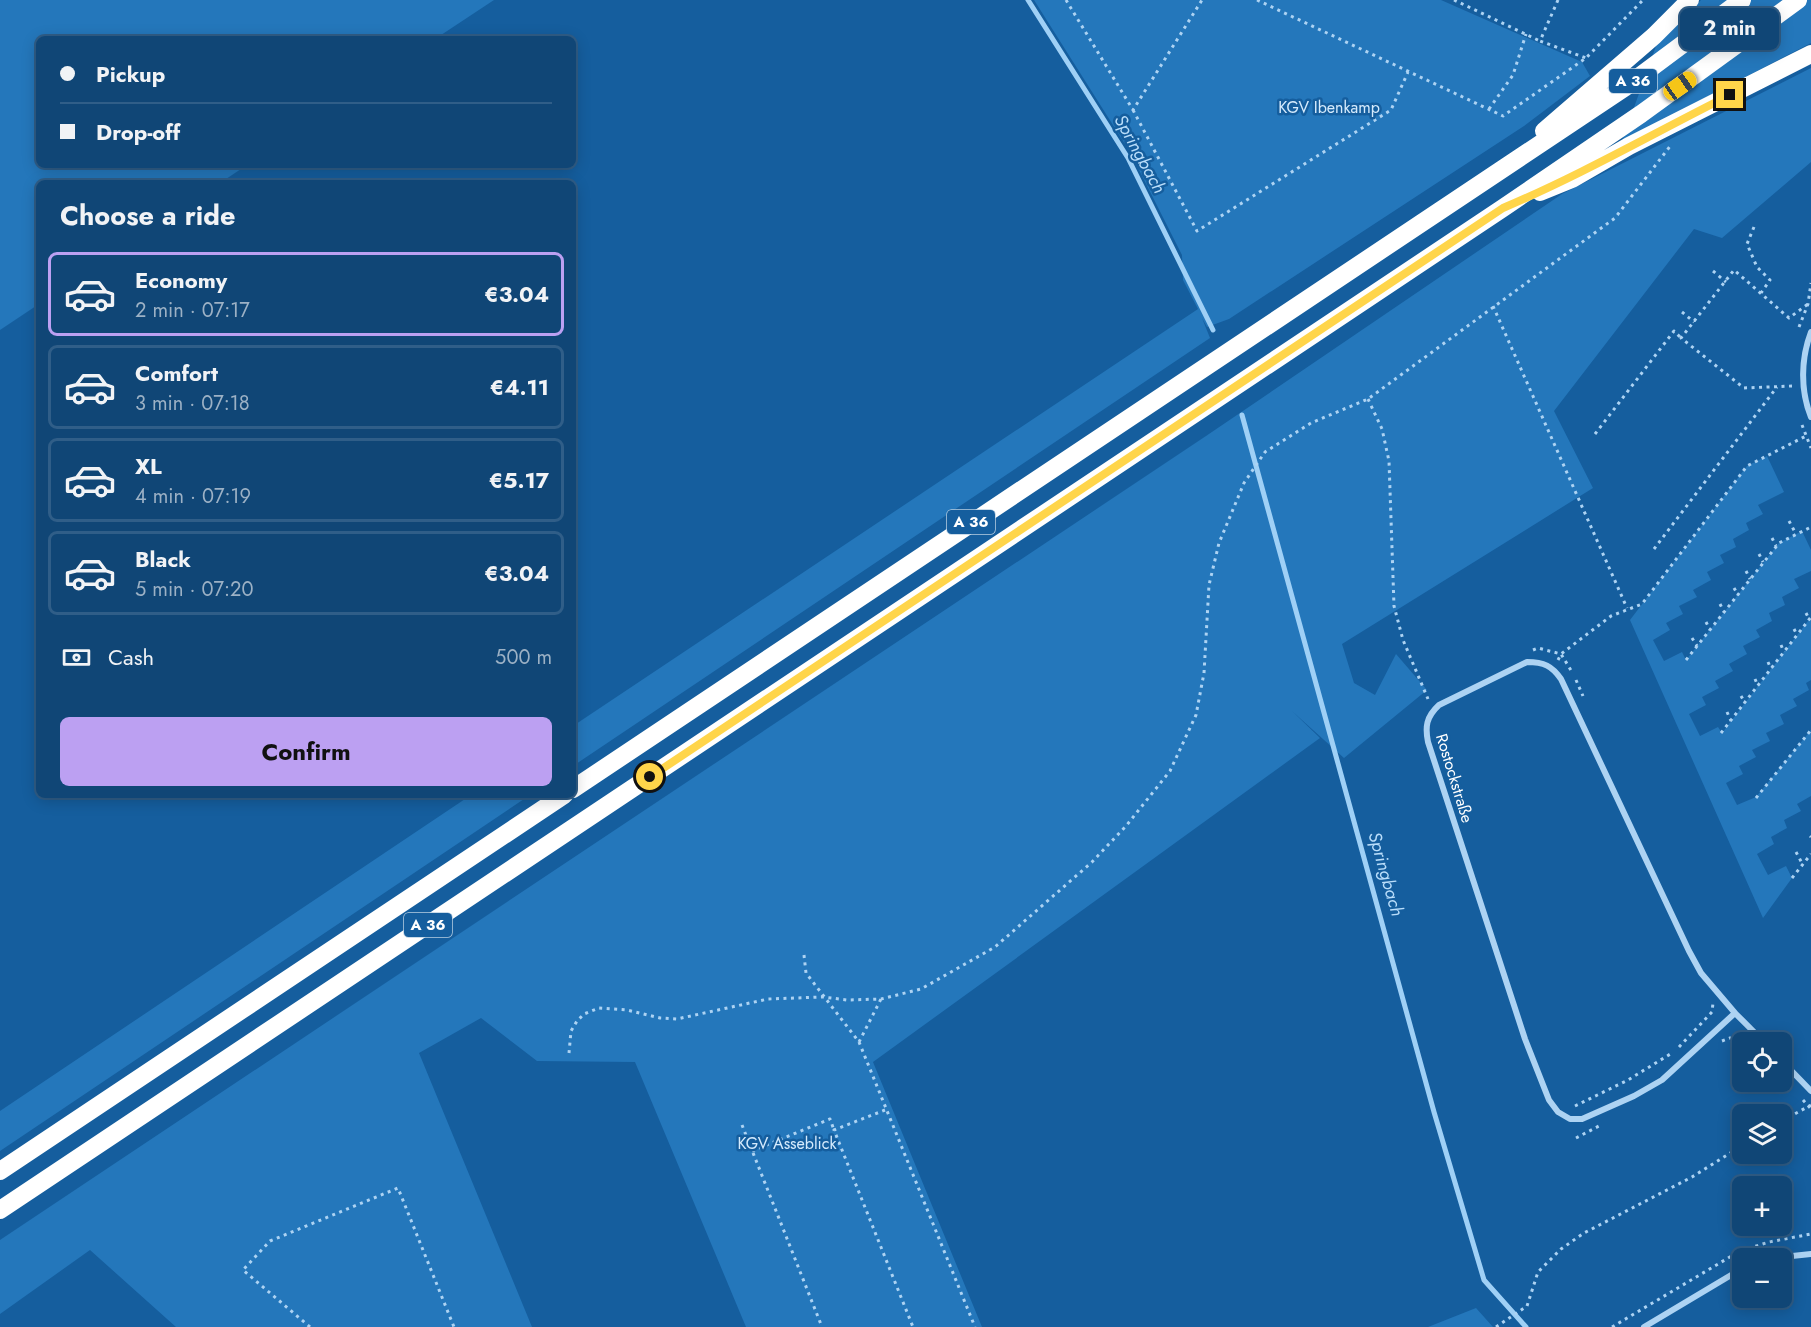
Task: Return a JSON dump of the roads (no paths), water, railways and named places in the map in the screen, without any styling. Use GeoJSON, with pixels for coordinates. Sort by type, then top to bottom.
{"type":"FeatureCollection","features":[{"type":"Feature","properties":{"kind":"highway"},"geometry":{"type":"LineString","coordinates":[[1520,156],[1562,113],[1654,36],[1690,0]]}},
{"type":"Feature","properties":{"kind":"highway","name":"A 36"},"geometry":{"type":"LineString","coordinates":[[576,787],[1624,88],[1742,0]]}},
{"type":"Feature","properties":{"kind":"highway","name":"A 36"},"geometry":{"type":"LineString","coordinates":[[0,1210],[1503,208],[1641,114],[1798,0]]}},
{"type":"Feature","properties":{"kind":"highway"},"geometry":{"type":"LineString","coordinates":[[1503,208],[1572,179],[1629,146],[1811,54]]}},
{"type":"Feature","properties":{"kind":"highway","name":"A 36"},"geometry":{"type":"LineString","coordinates":[[0,1171],[560,798]]}},
{"type":"Feature","properties":{"kind":"street"},"geometry":{"type":"LineString","coordinates":[[1811,332],[1804,359],[1804,376],[1811,417]]}},
{"type":"Feature","properties":{"kind":"street","name":"Rostockstraße"},"geometry":{"type":"LineString","coordinates":[[1735,1013],[1670,1074],[1634,1096],[1582,1119],[1570,1119],[1558,1112],[1549,1100],[1525,1039],[1428,742],[1426,723],[1432,711],[1439,705],[1527,662],[1540,662],[1553,668],[1561,679],[1701,973],[1754,1032]]}},
{"type":"Feature","properties":{"kind":"street"},"geometry":{"type":"LineString","coordinates":[[1792,1071],[1811,1091]]}},
{"type":"Feature","properties":{"kind":"street"},"geometry":{"type":"LineString","coordinates":[[1792,1256],[1811,1254]]}},
{"type":"Feature","properties":{"kind":"street"},"geometry":{"type":"LineString","coordinates":[[1644,1327],[1732,1275]]}},
{"type":"Feature","properties":{"kind":"waterway","name":"Springbach"},"geometry":{"type":"LineString","coordinates":[[1028,0],[1128,158],[1213,330]]}},
{"type":"Feature","properties":{"kind":"waterway","name":"Springbach"},"geometry":{"type":"LineString","coordinates":[[1242,415],[1434,1112],[1484,1280],[1526,1327]]}},
{"type":"Feature","properties":{"kind":"park label","name":"KGV Ibenkamp"},"geometry":{"type":"Point","coordinates":[1329,107]}},
{"type":"Feature","properties":{"kind":"park label","name":"KGV Asseblick"},"geometry":{"type":"Point","coordinates":[787,1143]}}]}
